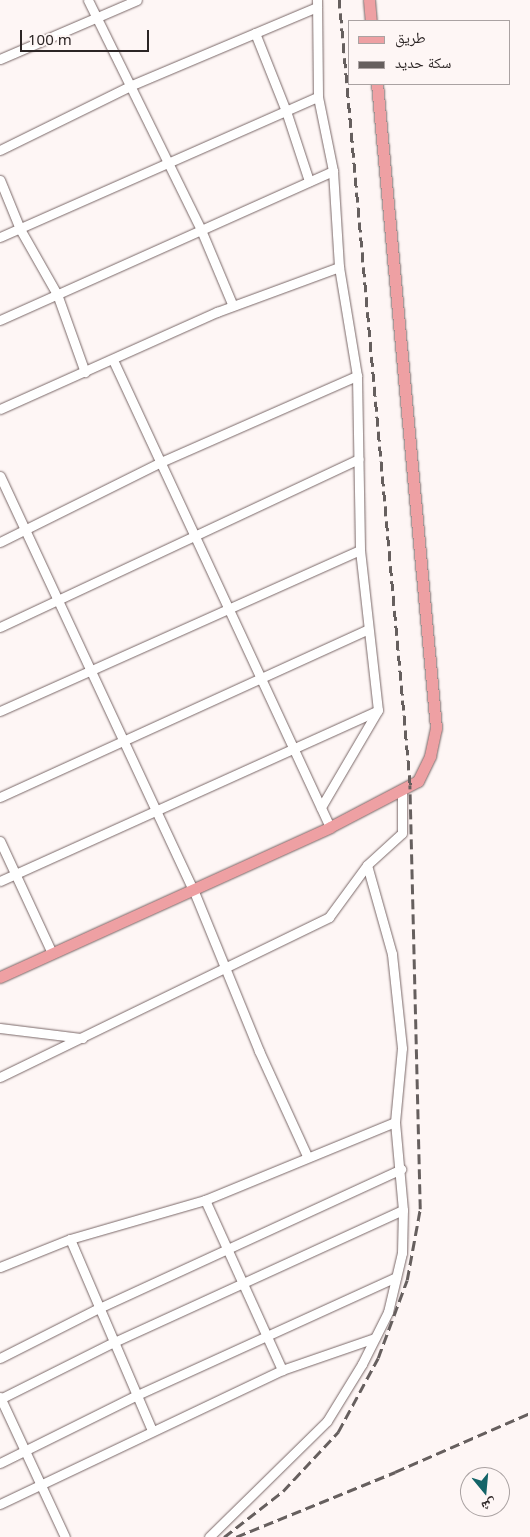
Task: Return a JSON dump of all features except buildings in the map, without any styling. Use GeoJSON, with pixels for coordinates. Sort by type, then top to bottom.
{"type":"FeatureCollection","features":[{"type":"Feature","properties":{"kind":"main road"},"geometry":{"type":"LineString","coordinates":[[369,0],[371,20]]}},
{"type":"Feature","properties":{"kind":"main road"},"geometry":{"type":"LineString","coordinates":[[0,977],[330,827],[402,790],[418,781],[430,756],[436,728],[377,85]]}},
{"type":"Feature","properties":{"kind":"street"},"geometry":{"type":"LineString","coordinates":[[88,0],[94,16],[132,85],[201,230],[233,306]]}},
{"type":"Feature","properties":{"kind":"street"},"geometry":{"type":"LineString","coordinates":[[0,59],[94,16],[137,0]]}},
{"type":"Feature","properties":{"kind":"street"},"geometry":{"type":"LineString","coordinates":[[0,150],[132,85],[255,33],[317,3],[318,97],[333,171],[339,267],[357,376],[360,550],[367,630],[378,710],[321,808]]}},
{"type":"Feature","properties":{"kind":"street"},"geometry":{"type":"LineString","coordinates":[[255,33],[286,111],[309,182]]}},
{"type":"Feature","properties":{"kind":"street"},"geometry":{"type":"LineString","coordinates":[[0,238],[318,97]]}},
{"type":"Feature","properties":{"kind":"street"},"geometry":{"type":"LineString","coordinates":[[0,320],[333,171]]}},
{"type":"Feature","properties":{"kind":"street"},"geometry":{"type":"LineString","coordinates":[[0,180],[20,229],[57,294],[85,372]]}},
{"type":"Feature","properties":{"kind":"street"},"geometry":{"type":"LineString","coordinates":[[0,410],[233,306],[339,267]]}},
{"type":"Feature","properties":{"kind":"street"},"geometry":{"type":"LineString","coordinates":[[114,360],[163,461],[330,827]]}},
{"type":"Feature","properties":{"kind":"street"},"geometry":{"type":"LineString","coordinates":[[0,542],[163,461],[357,376]]}},
{"type":"Feature","properties":{"kind":"street"},"geometry":{"type":"LineString","coordinates":[[0,628],[359,460]]}},
{"type":"Feature","properties":{"kind":"street"},"geometry":{"type":"LineString","coordinates":[[0,476],[193,889],[225,969],[308,1156]]}},
{"type":"Feature","properties":{"kind":"street"},"geometry":{"type":"LineString","coordinates":[[0,711],[229,606],[360,550]]}},
{"type":"Feature","properties":{"kind":"street"},"geometry":{"type":"LineString","coordinates":[[0,798],[123,739],[367,630]]}},
{"type":"Feature","properties":{"kind":"street"},"geometry":{"type":"LineString","coordinates":[[0,880],[378,710]]}},
{"type":"Feature","properties":{"kind":"street"},"geometry":{"type":"LineString","coordinates":[[0,1077],[329,917],[367,865],[402,833],[402,790]]}},
{"type":"Feature","properties":{"kind":"street"},"geometry":{"type":"LineString","coordinates":[[0,841],[52,953]]}},
{"type":"Feature","properties":{"kind":"street"},"geometry":{"type":"LineString","coordinates":[[209,1537],[327,1421],[376,1338],[388,1312],[402,1253],[403,1210],[401,1170],[395,1122],[401,1038],[392,954],[367,865]]}},
{"type":"Feature","properties":{"kind":"street"},"geometry":{"type":"LineString","coordinates":[[0,1028],[82,1038]]}},
{"type":"Feature","properties":{"kind":"street"},"geometry":{"type":"LineString","coordinates":[[0,1267],[70,1239],[205,1200],[308,1156],[395,1122]]}},
{"type":"Feature","properties":{"kind":"street"},"geometry":{"type":"LineString","coordinates":[[0,1358],[97,1308],[401,1170]]}},
{"type":"Feature","properties":{"kind":"street"},"geometry":{"type":"LineString","coordinates":[[205,1200],[282,1370]]}},
{"type":"Feature","properties":{"kind":"street"},"geometry":{"type":"LineString","coordinates":[[65,1537],[0,1398],[112,1343],[403,1210]]}},
{"type":"Feature","properties":{"kind":"street"},"geometry":{"type":"LineString","coordinates":[[70,1239],[112,1343],[152,1430]]}},
{"type":"Feature","properties":{"kind":"street"},"geometry":{"type":"LineString","coordinates":[[0,1463],[26,1452],[136,1396],[396,1277]]}},
{"type":"Feature","properties":{"kind":"street"},"geometry":{"type":"LineString","coordinates":[[0,1504],[41,1486],[152,1430],[282,1370],[376,1338]]}},
{"type":"Feature","properties":{"kind":"railway"},"geometry":{"type":"LineString","coordinates":[[224,1537],[283,1491],[338,1432],[378,1358],[407,1280],[420,1209],[410,785],[339,0]]}},
{"type":"Feature","properties":{"kind":"railway"},"geometry":{"type":"LineString","coordinates":[[236,1537],[395,1472],[530,1413]]}}]}
